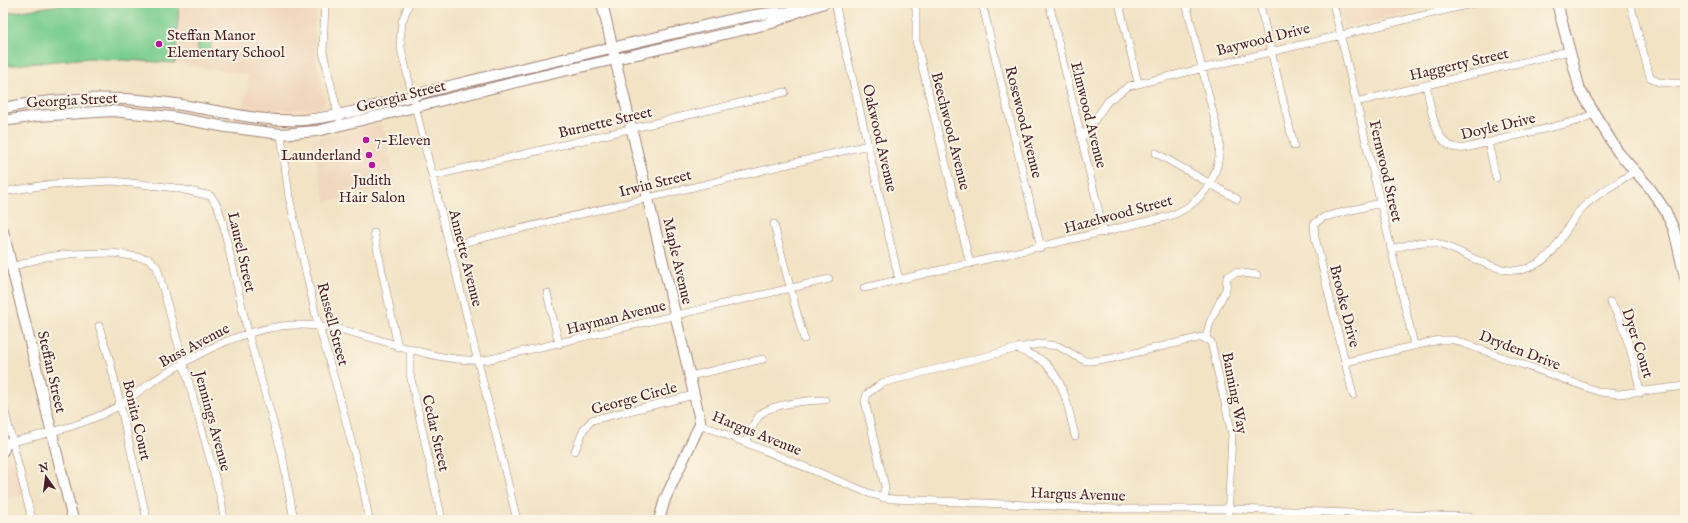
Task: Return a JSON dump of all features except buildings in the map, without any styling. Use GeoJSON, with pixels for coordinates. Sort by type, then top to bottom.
{"type":"FeatureCollection","features":[{"type":"Feature","properties":{"kind":"main road","name":"Maple Avenue"},"geometry":{"type":"LineString","coordinates":[[602,3],[700,424]]}},
{"type":"Feature","properties":{"kind":"main road","name":"Georgia Street"},"geometry":{"type":"LineString","coordinates":[[3,121],[37,116],[112,111],[172,117],[226,127],[281,134],[317,131],[772,23],[797,12],[824,3]]}},
{"type":"Feature","properties":{"kind":"main road"},"geometry":{"type":"LineString","coordinates":[[1557,3],[1580,90],[1593,114],[1618,152],[1665,210],[1683,256],[1685,277]]}},
{"type":"Feature","properties":{"kind":"main road","name":"Georgia Street"},"geometry":{"type":"LineString","coordinates":[[3,108],[97,98],[161,102],[274,120],[305,120],[612,48],[777,12],[797,12]]}},
{"type":"Feature","properties":{"kind":"main road","name":"Steffan Street"},"geometry":{"type":"LineString","coordinates":[[3,230],[73,520]]}},
{"type":"Feature","properties":{"kind":"main road"},"geometry":{"type":"LineString","coordinates":[[659,520],[665,499],[700,424]]}},
{"type":"Feature","properties":{"kind":"street"},"geometry":{"type":"LineString","coordinates":[[325,3],[324,52],[341,126]]}},
{"type":"Feature","properties":{"kind":"street","name":"Annette Avenue"},"geometry":{"type":"LineString","coordinates":[[409,3],[402,22],[400,40],[517,520]]}},
{"type":"Feature","properties":{"kind":"street","name":"Oakwood Avenue"},"geometry":{"type":"LineString","coordinates":[[835,3],[899,280]]}},
{"type":"Feature","properties":{"kind":"street","name":"Beechwood Avenue"},"geometry":{"type":"LineString","coordinates":[[915,3],[916,41],[970,264]]}},
{"type":"Feature","properties":{"kind":"street","name":"Rosewood Avenue"},"geometry":{"type":"LineString","coordinates":[[982,3],[1041,248]]}},
{"type":"Feature","properties":{"kind":"street","name":"Elmwood Avenue"},"geometry":{"type":"LineString","coordinates":[[1049,3],[1104,233]]}},
{"type":"Feature","properties":{"kind":"street"},"geometry":{"type":"LineString","coordinates":[[1119,3],[1138,83]]}},
{"type":"Feature","properties":{"kind":"street","name":"Hazelwood Street"},"geometry":{"type":"LineString","coordinates":[[864,288],[1104,233],[1181,212],[1200,198],[1210,183],[1219,160],[1220,150],[1219,137],[1186,3]]}},
{"type":"Feature","properties":{"kind":"street","name":"Fernwood Street"},"geometry":{"type":"LineString","coordinates":[[1333,3],[1414,345]]}},
{"type":"Feature","properties":{"kind":"street","name":"Baywood Drive"},"geometry":{"type":"LineString","coordinates":[[1081,139],[1108,101],[1129,86],[1340,34],[1475,3]]}},
{"type":"Feature","properties":{"kind":"street"},"geometry":{"type":"LineString","coordinates":[[1630,3],[1650,78],[1658,82],[1685,84]]}},
{"type":"Feature","properties":{"kind":"street"},"geometry":{"type":"LineString","coordinates":[[1261,9],[1294,146]]}},
{"type":"Feature","properties":{"kind":"street","name":"Haggerty Street"},"geometry":{"type":"LineString","coordinates":[[1356,102],[1569,51]]}},
{"type":"Feature","properties":{"kind":"street","name":"Doyle Drive"},"geometry":{"type":"LineString","coordinates":[[1426,85],[1439,135],[1447,145],[1459,149],[1577,120],[1593,114]]}},
{"type":"Feature","properties":{"kind":"street","name":"Burnette Street"},"geometry":{"type":"LineString","coordinates":[[432,176],[785,92]]}},
{"type":"Feature","properties":{"kind":"street","name":"Russell Street"},"geometry":{"type":"LineString","coordinates":[[281,134],[288,197],[316,316],[364,487],[369,520]]}},
{"type":"Feature","properties":{"kind":"street"},"geometry":{"type":"LineString","coordinates":[[1488,142],[1496,178]]}},
{"type":"Feature","properties":{"kind":"street","name":"Irwin Street"},"geometry":{"type":"LineString","coordinates":[[449,246],[868,145]]}},
{"type":"Feature","properties":{"kind":"street"},"geometry":{"type":"LineString","coordinates":[[1156,153],[1237,199]]}},
{"type":"Feature","properties":{"kind":"street"},"geometry":{"type":"LineString","coordinates":[[1391,249],[1414,243],[1428,242],[1439,244],[1497,268],[1512,270],[1528,268],[1545,259],[1582,208],[1635,172]]}},
{"type":"Feature","properties":{"kind":"street","name":"Laurel Street"},"geometry":{"type":"LineString","coordinates":[[3,192],[58,183],[113,181],[176,188],[211,196],[218,207],[223,224],[248,333],[282,454],[294,520]]}},
{"type":"Feature","properties":{"kind":"street","name":"Brooke Drive"},"geometry":{"type":"LineString","coordinates":[[1354,395],[1315,237],[1314,224],[1324,217],[1380,203]]}},
{"type":"Feature","properties":{"kind":"street"},"geometry":{"type":"LineString","coordinates":[[774,224],[787,280],[791,289],[804,339]]}},
{"type":"Feature","properties":{"kind":"street"},"geometry":{"type":"LineString","coordinates":[[374,234],[398,347]]}},
{"type":"Feature","properties":{"kind":"street","name":"Jennings Avenue"},"geometry":{"type":"LineString","coordinates":[[12,266],[46,257],[70,254],[114,253],[149,259],[157,267],[221,500],[224,520]]}},
{"type":"Feature","properties":{"kind":"street"},"geometry":{"type":"LineString","coordinates":[[883,498],[885,487],[865,401],[866,396],[871,389],[882,383],[932,369],[1039,344],[1058,346],[1085,361],[1091,362],[1199,338],[1209,340],[1210,322],[1226,289],[1228,276],[1231,273],[1237,272],[1257,275]]}},
{"type":"Feature","properties":{"kind":"street","name":"Hayman Avenue"},"geometry":{"type":"LineString","coordinates":[[478,361],[559,344],[829,279]]}},
{"type":"Feature","properties":{"kind":"street"},"geometry":{"type":"LineString","coordinates":[[548,293],[559,344]]}},
{"type":"Feature","properties":{"kind":"street","name":"Dyer Court"},"geometry":{"type":"LineString","coordinates":[[1610,302],[1617,312],[1637,374],[1640,393]]}},
{"type":"Feature","properties":{"kind":"street","name":"Bonita Court"},"geometry":{"type":"LineString","coordinates":[[99,326],[110,361],[147,520]]}},
{"type":"Feature","properties":{"kind":"street","name":"Buss Avenue"},"geometry":{"type":"LineString","coordinates":[[6,444],[51,433],[92,419],[120,404],[183,363],[215,345],[248,333],[283,326],[320,327],[362,336],[410,351],[445,359],[478,361]]}},
{"type":"Feature","properties":{"kind":"street","name":"Banning Way"},"geometry":{"type":"LineString","coordinates":[[1209,340],[1232,434],[1228,520]]}},
{"type":"Feature","properties":{"kind":"street","name":"Dryden Drive"},"geometry":{"type":"LineString","coordinates":[[1346,362],[1414,345],[1439,340],[1454,340],[1600,392],[1619,394],[1640,393],[1685,386]]}},
{"type":"Feature","properties":{"kind":"street"},"geometry":{"type":"LineString","coordinates":[[1018,348],[1024,353],[1044,362],[1056,378],[1066,397],[1075,436]]}},
{"type":"Feature","properties":{"kind":"street","name":"Cedar Street"},"geometry":{"type":"LineString","coordinates":[[410,351],[410,374],[442,520]]}},
{"type":"Feature","properties":{"kind":"street"},"geometry":{"type":"LineString","coordinates":[[690,376],[763,359]]}},
{"type":"Feature","properties":{"kind":"street","name":"George Circle"},"geometry":{"type":"LineString","coordinates":[[575,451],[584,429],[592,420],[694,395]]}},
{"type":"Feature","properties":{"kind":"street"},"geometry":{"type":"LineString","coordinates":[[746,442],[755,422],[762,412],[812,400],[825,400]]}},
{"type":"Feature","properties":{"kind":"street"},"geometry":{"type":"LineString","coordinates":[[3,404],[6,444],[32,520]]}},
{"type":"Feature","properties":{"kind":"street","name":"Hargus Avenue"},"geometry":{"type":"LineString","coordinates":[[700,424],[883,498],[1116,509],[1243,509],[1469,517]]}},
{"type":"Feature","properties":{"kind":"shaded area","name":"Steffan Manor Elementary School"},"geometry":{"type":"Polygon","coordinates":[[[72,3],[317,3],[314,30],[317,65],[325,102],[321,108],[300,110],[273,110],[244,107],[249,75],[175,63],[89,58],[3,66],[3,14],[72,3]]]}},
{"type":"Feature","properties":{"kind":"shaded area"},"geometry":{"type":"Polygon","coordinates":[[[1338,3],[1448,3],[1350,26],[1344,24],[1338,3]]]}},
{"type":"Feature","properties":{"kind":"shaded area"},"geometry":{"type":"Polygon","coordinates":[[[382,124],[396,185],[326,202],[311,139],[382,124]]]}},
{"type":"Feature","properties":{"kind":"shaded area"},"geometry":{"type":"Polygon","coordinates":[[[3,411],[23,494],[3,500],[3,411]]]}},
{"type":"Feature","properties":{"kind":"green space"},"geometry":{"type":"Polygon","coordinates":[[[72,3],[179,3],[175,63],[89,58],[3,66],[3,14],[72,3]]]}},
{"type":"Feature","properties":{"kind":"green space"},"geometry":{"type":"Polygon","coordinates":[[[198,40],[211,40],[211,56],[198,55],[198,40]]]}},
{"type":"Feature","properties":{"kind":"place","name":"Steffan Manor Elementary School"},"geometry":{"type":"Point","coordinates":[159,44]}},
{"type":"Feature","properties":{"kind":"place","name":"7-Eleven"},"geometry":{"type":"Point","coordinates":[366,140]}},
{"type":"Feature","properties":{"kind":"place","name":"Launderland"},"geometry":{"type":"Point","coordinates":[369,155]}},
{"type":"Feature","properties":{"kind":"place","name":"Judith Hair Salon"},"geometry":{"type":"Point","coordinates":[372,165]}}]}
